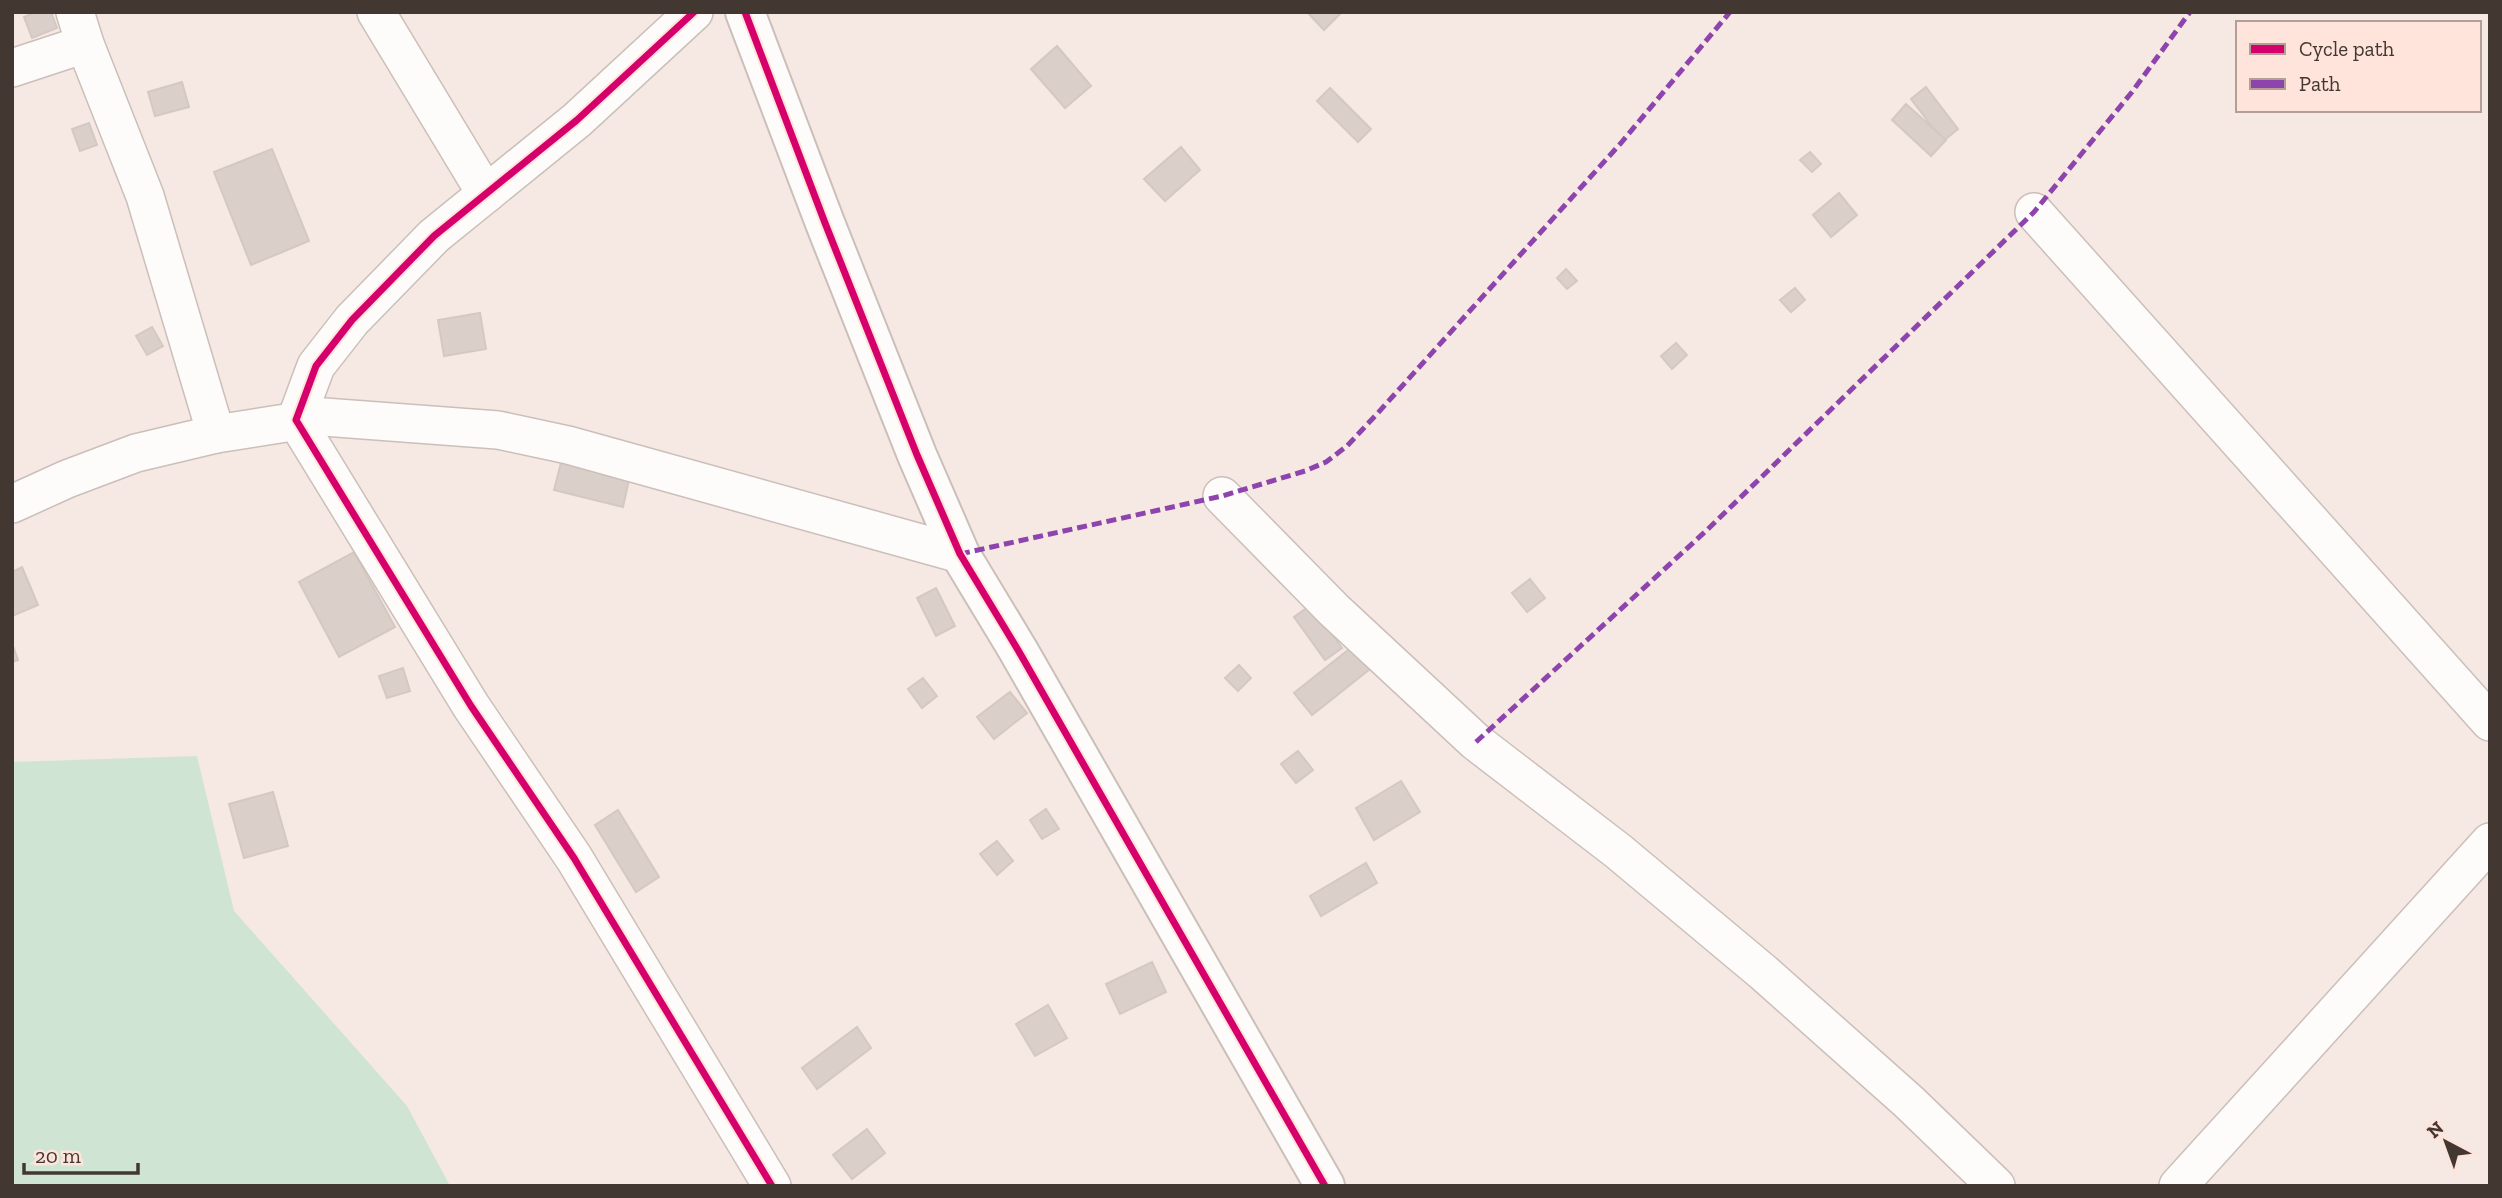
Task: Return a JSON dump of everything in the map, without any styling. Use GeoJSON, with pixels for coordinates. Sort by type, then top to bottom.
{"type":"FeatureCollection","features":[{"type":"Feature","properties":{"kind":"street"},"geometry":{"type":"LineString","coordinates":[[376,12],[486,194]]}},
{"type":"Feature","properties":{"kind":"street"},"geometry":{"type":"LineString","coordinates":[[296,420],[316,366],[352,320],[433,236],[578,120],[694,12]]}},
{"type":"Feature","properties":{"kind":"street"},"geometry":{"type":"LineString","coordinates":[[745,12],[917,455],[960,554],[1032,674],[1325,1186]]}},
{"type":"Feature","properties":{"kind":"street"},"geometry":{"type":"LineString","coordinates":[[12,68],[80,28],[145,196],[216,434]]}},
{"type":"Feature","properties":{"kind":"street"},"geometry":{"type":"LineString","coordinates":[[2034,212],[2490,722]]}},
{"type":"Feature","properties":{"kind":"street"},"geometry":{"type":"LineString","coordinates":[[12,504],[67,479],[136,453],[216,434],[324,417],[498,430],[568,445],[960,554]]}},
{"type":"Feature","properties":{"kind":"street"},"geometry":{"type":"LineString","coordinates":[[296,420],[471,706],[573,858],[772,1186]]}},
{"type":"Feature","properties":{"kind":"street"},"geometry":{"type":"LineString","coordinates":[[1222,496],[1334,610],[1476,742],[1618,852],[1764,973],[1909,1102],[1996,1186]]}},
{"type":"Feature","properties":{"kind":"street"},"geometry":{"type":"LineString","coordinates":[[2178,1186],[2490,842]]}},
{"type":"Feature","properties":{"kind":"green space"},"geometry":{"type":"Polygon","coordinates":[[[197,756],[234,911],[407,1106],[450,1186],[12,1186],[12,762],[197,756]]]}},
{"type":"Feature","properties":{"kind":"building"},"geometry":{"type":"Polygon","coordinates":[[[36,12],[51,12],[57,28],[32,38],[24,17],[36,12]]]}},
{"type":"Feature","properties":{"kind":"building"},"geometry":{"type":"Polygon","coordinates":[[[1307,12],[1342,12],[1324,30],[1307,12]]]}},
{"type":"Feature","properties":{"kind":"building"},"geometry":{"type":"Polygon","coordinates":[[[1057,46],[1091,86],[1065,108],[1031,69],[1057,46]]]}},
{"type":"Feature","properties":{"kind":"building"},"geometry":{"type":"Polygon","coordinates":[[[182,82],[189,107],[155,116],[148,92],[182,82]]]}},
{"type":"Feature","properties":{"kind":"building"},"geometry":{"type":"Polygon","coordinates":[[[1926,87],[1958,129],[1943,141],[1911,99],[1926,87]]]}},
{"type":"Feature","properties":{"kind":"building"},"geometry":{"type":"Polygon","coordinates":[[[1330,88],[1371,129],[1358,142],[1317,101],[1330,88]]]}},
{"type":"Feature","properties":{"kind":"building"},"geometry":{"type":"Polygon","coordinates":[[[1906,104],[1946,140],[1931,156],[1892,120],[1906,104]]]}},
{"type":"Feature","properties":{"kind":"building"},"geometry":{"type":"Polygon","coordinates":[[[89,123],[97,145],[80,151],[72,129],[89,123]]]}},
{"type":"Feature","properties":{"kind":"building"},"geometry":{"type":"Polygon","coordinates":[[[1181,147],[1200,170],[1165,201],[1144,179],[1181,147]]]}},
{"type":"Feature","properties":{"kind":"building"},"geometry":{"type":"Polygon","coordinates":[[[272,149],[309,241],[251,265],[214,172],[272,149]]]}},
{"type":"Feature","properties":{"kind":"building"},"geometry":{"type":"Polygon","coordinates":[[[1810,152],[1821,164],[1812,172],[1800,160],[1810,152]]]}},
{"type":"Feature","properties":{"kind":"building"},"geometry":{"type":"Polygon","coordinates":[[[1839,193],[1857,215],[1831,237],[1813,215],[1839,193]]]}},
{"type":"Feature","properties":{"kind":"building"},"geometry":{"type":"Polygon","coordinates":[[[1566,269],[1577,281],[1567,289],[1557,278],[1566,269]]]}},
{"type":"Feature","properties":{"kind":"building"},"geometry":{"type":"Polygon","coordinates":[[[1795,288],[1805,300],[1791,312],[1780,300],[1795,288]]]}},
{"type":"Feature","properties":{"kind":"building"},"geometry":{"type":"Polygon","coordinates":[[[480,313],[486,349],[444,356],[438,320],[480,313]]]}},
{"type":"Feature","properties":{"kind":"building"},"geometry":{"type":"Polygon","coordinates":[[[152,327],[163,346],[147,355],[136,336],[152,327]]]}},
{"type":"Feature","properties":{"kind":"building"},"geometry":{"type":"Polygon","coordinates":[[[1676,343],[1687,355],[1672,369],[1661,356],[1676,343]]]}},
{"type":"Feature","properties":{"kind":"building"},"geometry":{"type":"Polygon","coordinates":[[[562,459],[630,475],[623,507],[554,490],[562,459]]]}},
{"type":"Feature","properties":{"kind":"building"},"geometry":{"type":"Polygon","coordinates":[[[354,552],[395,627],[339,657],[299,582],[354,552]]]}},
{"type":"Feature","properties":{"kind":"building"},"geometry":{"type":"Polygon","coordinates":[[[22,567],[38,605],[12,616],[12,572],[22,567]]]}},
{"type":"Feature","properties":{"kind":"building"},"geometry":{"type":"Polygon","coordinates":[[[1530,579],[1545,598],[1527,612],[1512,593],[1530,579]]]}},
{"type":"Feature","properties":{"kind":"building"},"geometry":{"type":"Polygon","coordinates":[[[936,588],[955,626],[936,636],[917,598],[936,588]]]}},
{"type":"Feature","properties":{"kind":"building"},"geometry":{"type":"Polygon","coordinates":[[[1311,605],[1342,648],[1325,660],[1294,617],[1311,605]]]}},
{"type":"Feature","properties":{"kind":"building"},"geometry":{"type":"Polygon","coordinates":[[[12,643],[18,660],[12,662],[12,643]]]}},
{"type":"Feature","properties":{"kind":"building"},"geometry":{"type":"Polygon","coordinates":[[[1357,643],[1375,665],[1312,715],[1294,693],[1357,643]]]}},
{"type":"Feature","properties":{"kind":"building"},"geometry":{"type":"Polygon","coordinates":[[[1239,665],[1251,678],[1238,691],[1225,678],[1239,665]]]}},
{"type":"Feature","properties":{"kind":"building"},"geometry":{"type":"Polygon","coordinates":[[[403,668],[410,691],[387,698],[379,676],[403,668]]]}},
{"type":"Feature","properties":{"kind":"building"},"geometry":{"type":"Polygon","coordinates":[[[923,678],[937,696],[922,708],[908,689],[923,678]]]}},
{"type":"Feature","properties":{"kind":"building"},"geometry":{"type":"Polygon","coordinates":[[[1010,692],[1027,713],[994,739],[977,717],[1010,692]]]}},
{"type":"Feature","properties":{"kind":"building"},"geometry":{"type":"Polygon","coordinates":[[[1298,751],[1313,770],[1296,783],[1281,764],[1298,751]]]}},
{"type":"Feature","properties":{"kind":"building"},"geometry":{"type":"Polygon","coordinates":[[[1401,781],[1420,812],[1374,840],[1356,808],[1401,781]]]}},
{"type":"Feature","properties":{"kind":"building"},"geometry":{"type":"Polygon","coordinates":[[[273,792],[288,846],[244,858],[229,804],[273,792]]]}},
{"type":"Feature","properties":{"kind":"building"},"geometry":{"type":"Polygon","coordinates":[[[1046,809],[1059,829],[1042,839],[1030,820],[1046,809]]]}},
{"type":"Feature","properties":{"kind":"building"},"geometry":{"type":"Polygon","coordinates":[[[618,810],[659,877],[636,892],[595,825],[618,810]]]}},
{"type":"Feature","properties":{"kind":"building"},"geometry":{"type":"Polygon","coordinates":[[[997,841],[1013,861],[997,875],[980,854],[997,841]]]}},
{"type":"Feature","properties":{"kind":"building"},"geometry":{"type":"Polygon","coordinates":[[[1366,863],[1377,883],[1321,916],[1310,896],[1366,863]]]}},
{"type":"Feature","properties":{"kind":"building"},"geometry":{"type":"Polygon","coordinates":[[[1152,962],[1166,992],[1120,1014],[1106,984],[1152,962]]]}},
{"type":"Feature","properties":{"kind":"building"},"geometry":{"type":"Polygon","coordinates":[[[1048,1005],[1067,1038],[1035,1056],[1016,1024],[1048,1005]]]}},
{"type":"Feature","properties":{"kind":"building"},"geometry":{"type":"Polygon","coordinates":[[[857,1027],[871,1048],[817,1089],[802,1068],[857,1027]]]}},
{"type":"Feature","properties":{"kind":"building"},"geometry":{"type":"Polygon","coordinates":[[[867,1129],[885,1153],[852,1179],[833,1155],[867,1129]]]}},
{"type":"Feature","properties":{"kind":"marked path"},"geometry":{"type":"LineString","coordinates":[[960,554],[1222,496],[1326,462],[1347,446],[1376,415],[1621,143],[1730,12]]}},
{"type":"Feature","properties":{"kind":"marked path"},"geometry":{"type":"LineString","coordinates":[[1476,742],[1707,530],[2034,212],[2132,92],[2190,12]]}},
{"type":"Feature","properties":{"kind":"cycle path"},"geometry":{"type":"LineString","coordinates":[[694,12],[577,120],[434,236],[352,320],[316,366],[296,420],[471,706],[574,858],[772,1186]]}},
{"type":"Feature","properties":{"kind":"cycle path"},"geometry":{"type":"LineString","coordinates":[[745,12],[917,455],[960,554],[1018,650],[1325,1186]]}}]}
